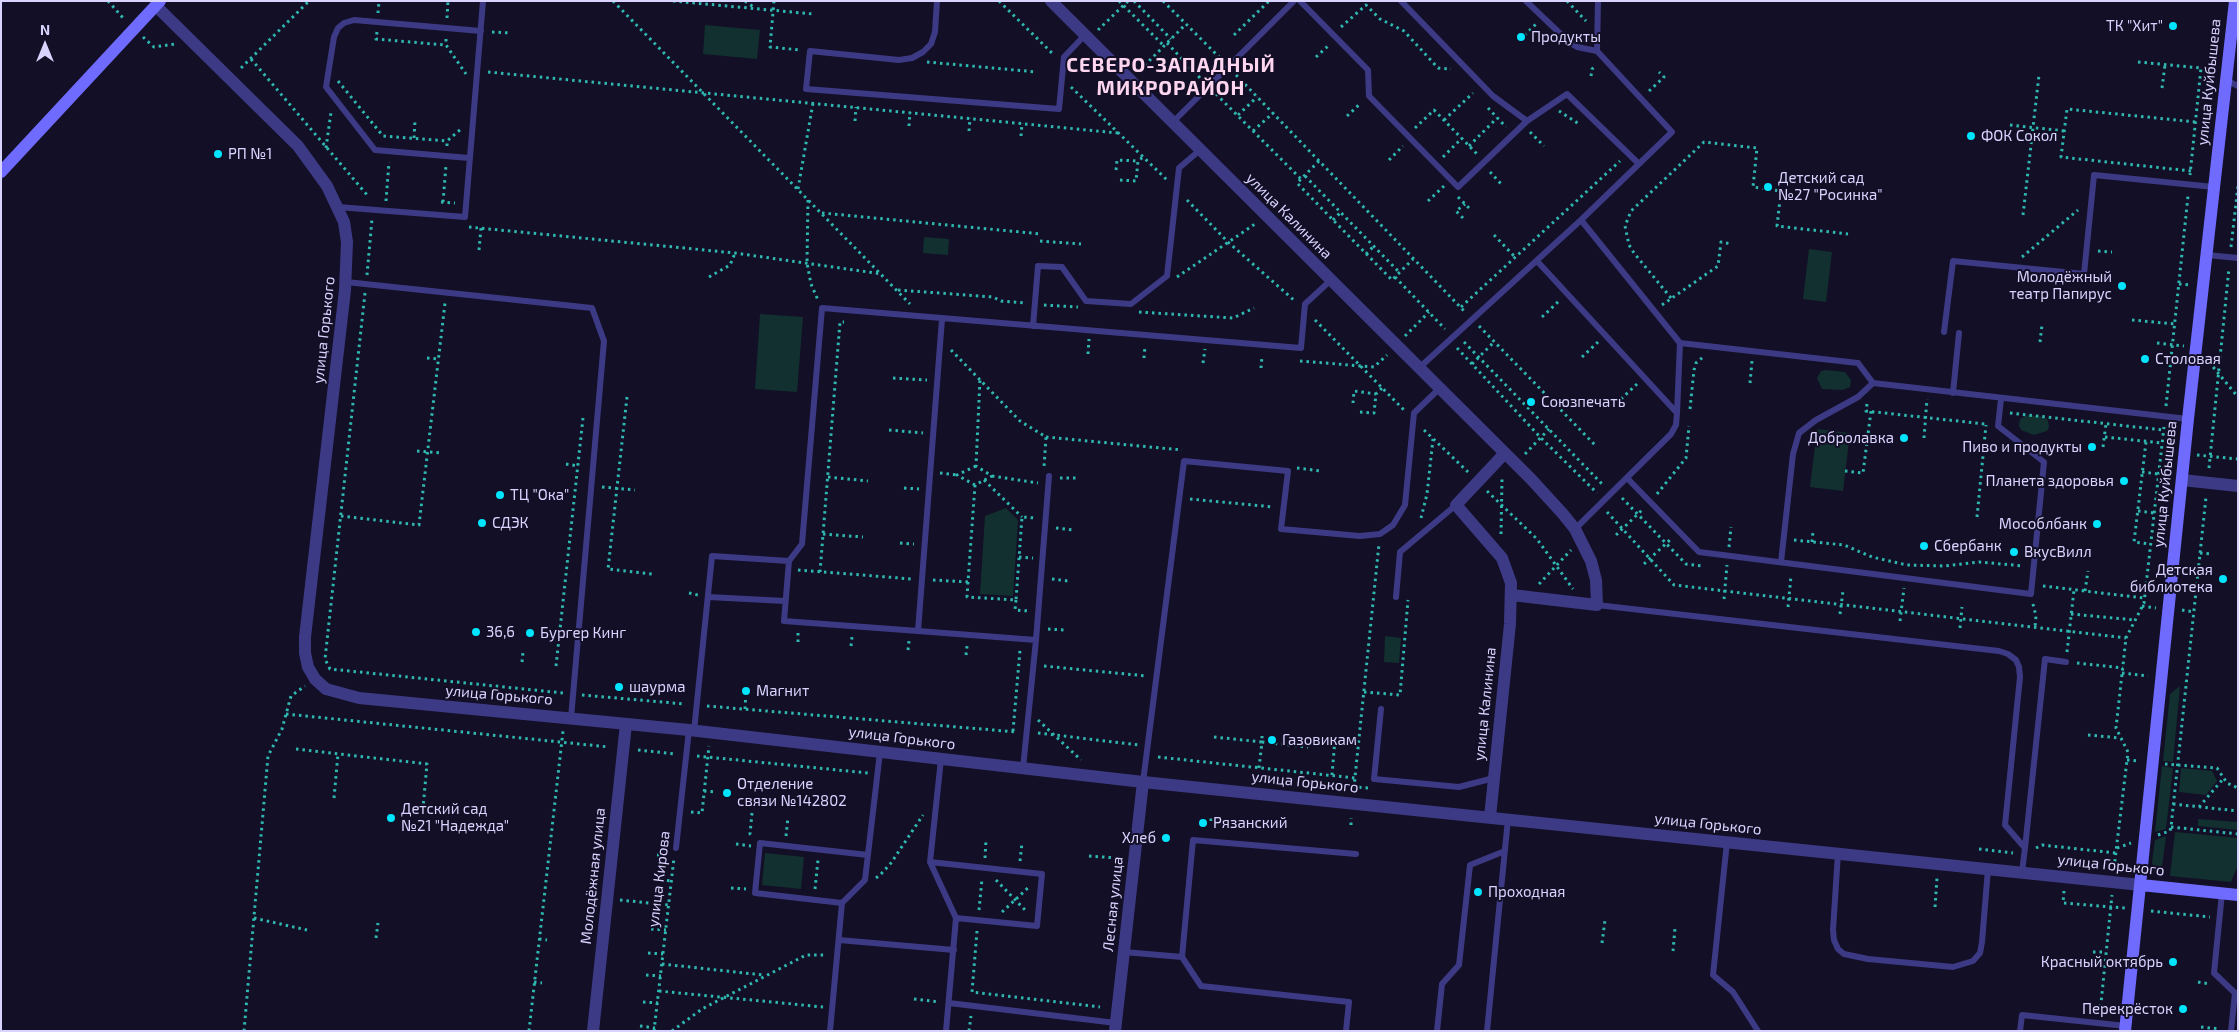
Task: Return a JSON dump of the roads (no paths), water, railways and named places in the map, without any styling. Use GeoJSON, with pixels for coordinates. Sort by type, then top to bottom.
{"type":"FeatureCollection","features":[{"type":"Feature","properties":{"kind":"main road","name":"улица Куйбышева"},"geometry":{"type":"LineString","coordinates":[[2126,1028],[2188,419],[2235,1]]}},
{"type":"Feature","properties":{"kind":"main road"},"geometry":{"type":"LineString","coordinates":[[1,172],[155,3]]}},
{"type":"Feature","properties":{"kind":"main road","name":"улица Горького"},"geometry":{"type":"LineString","coordinates":[[2141,885],[2238,895]]}},
{"type":"Feature","properties":{"kind":"street","name":"улица Калинина"},"geometry":{"type":"LineString","coordinates":[[1051,1],[1548,496],[1578,534],[1591,561],[1596,580],[1597,604]]}},
{"type":"Feature","properties":{"kind":"street","name":"улица Горького"},"geometry":{"type":"LineString","coordinates":[[155,3],[292,139],[314,166],[338,207],[344,222],[347,242],[346,282],[305,636],[305,653],[308,667],[315,679],[326,689],[359,698],[626,724],[1143,782],[2141,885]]}},
{"type":"Feature","properties":{"kind":"street"},"geometry":{"type":"LineString","coordinates":[[1456,505],[1473,478],[1505,453]]}},
{"type":"Feature","properties":{"kind":"street"},"geometry":{"type":"LineString","coordinates":[[2182,480],[2238,486]]}},
{"type":"Feature","properties":{"kind":"street","name":"улица Калинина"},"geometry":{"type":"LineString","coordinates":[[1456,505],[1502,558],[1508,571],[1512,595],[1490,818]]}},
{"type":"Feature","properties":{"kind":"street"},"geometry":{"type":"LineString","coordinates":[[1512,595],[1597,604]]}},
{"type":"Feature","properties":{"kind":"street","name":"Молодёжная улица"},"geometry":{"type":"LineString","coordinates":[[593,1031],[626,724]]}},
{"type":"Feature","properties":{"kind":"street","name":"Лесная улица"},"geometry":{"type":"LineString","coordinates":[[1116,1027],[1143,782]]}},
{"type":"Feature","properties":{"kind":"lane"},"geometry":{"type":"LineString","coordinates":[[338,207],[465,217],[483,1]]}},
{"type":"Feature","properties":{"kind":"lane"},"geometry":{"type":"LineString","coordinates":[[938,1],[935,32],[931,44],[923,52],[912,58],[899,60],[810,51],[806,89],[1059,109],[1064,57],[1087,37]]}},
{"type":"Feature","properties":{"kind":"lane"},"geometry":{"type":"LineString","coordinates":[[1173,122],[1294,1]]}},
{"type":"Feature","properties":{"kind":"lane"},"geometry":{"type":"LineString","coordinates":[[1300,1],[1368,70],[1370,96],[1458,188],[1525,123],[1567,94],[1639,164]]}},
{"type":"Feature","properties":{"kind":"lane"},"geometry":{"type":"LineString","coordinates":[[1401,1],[1493,96],[1525,123]]}},
{"type":"Feature","properties":{"kind":"lane"},"geometry":{"type":"LineString","coordinates":[[1420,368],[1581,220],[1672,132],[1597,51],[1576,47],[1570,43],[1526,1]]}},
{"type":"Feature","properties":{"kind":"lane"},"geometry":{"type":"LineString","coordinates":[[1597,51],[1598,1]]}},
{"type":"Feature","properties":{"kind":"lane"},"geometry":{"type":"LineString","coordinates":[[470,158],[375,150],[326,87],[334,37],[338,28],[344,23],[354,20],[481,31]]}},
{"type":"Feature","properties":{"kind":"lane"},"geometry":{"type":"LineString","coordinates":[[2226,80],[2238,86]]}},
{"type":"Feature","properties":{"kind":"lane"},"geometry":{"type":"LineString","coordinates":[[1033,326],[1038,266],[1062,267],[1086,301],[1130,304],[1167,276],[1179,168],[1200,150]]}},
{"type":"Feature","properties":{"kind":"lane"},"geometry":{"type":"LineString","coordinates":[[1944,332],[1953,261],[2084,274],[2094,175],[2214,187]]}},
{"type":"Feature","properties":{"kind":"lane"},"geometry":{"type":"LineString","coordinates":[[1578,534],[1602,503],[1672,434],[1676,425],[1680,343],[1581,220]]}},
{"type":"Feature","properties":{"kind":"lane"},"geometry":{"type":"LineString","coordinates":[[2206,255],[2238,258]]}},
{"type":"Feature","properties":{"kind":"lane"},"geometry":{"type":"LineString","coordinates":[[1537,261],[1677,413]]}},
{"type":"Feature","properties":{"kind":"lane"},"geometry":{"type":"LineString","coordinates":[[1036,640],[784,621],[789,561],[802,544],[822,308],[1301,348],[1305,304],[1331,280]]}},
{"type":"Feature","properties":{"kind":"lane"},"geometry":{"type":"LineString","coordinates":[[346,282],[592,308],[604,341],[573,694],[568,718]]}},
{"type":"Feature","properties":{"kind":"lane"},"geometry":{"type":"LineString","coordinates":[[918,632],[942,319]]}},
{"type":"Feature","properties":{"kind":"lane"},"geometry":{"type":"LineString","coordinates":[[1953,393],[1959,333]]}},
{"type":"Feature","properties":{"kind":"lane"},"geometry":{"type":"LineString","coordinates":[[1680,343],[1858,363],[1871,386]]}},
{"type":"Feature","properties":{"kind":"lane"},"geometry":{"type":"LineString","coordinates":[[1781,562],[1793,454],[1799,433],[1806,426],[1858,397],[1871,386],[1928,390],[2188,419]]}},
{"type":"Feature","properties":{"kind":"lane"},"geometry":{"type":"LineString","coordinates":[[1143,782],[1184,461],[1288,471],[1281,529],[1360,536],[1380,534],[1387,530],[1400,516],[1405,505],[1414,413],[1440,388]]}},
{"type":"Feature","properties":{"kind":"lane"},"geometry":{"type":"LineString","coordinates":[[1627,478],[1699,552],[2031,594],[2044,462],[1998,426],[2001,399]]}},
{"type":"Feature","properties":{"kind":"lane"},"geometry":{"type":"LineString","coordinates":[[1022,768],[1034,665],[1049,480]]}},
{"type":"Feature","properties":{"kind":"lane"},"geometry":{"type":"LineString","coordinates":[[1396,597],[1400,552],[1456,505]]}},
{"type":"Feature","properties":{"kind":"lane","name":"улица Кирова"},"geometry":{"type":"LineString","coordinates":[[676,848],[686,754],[697,705],[712,556],[789,561]]}},
{"type":"Feature","properties":{"kind":"lane"},"geometry":{"type":"LineString","coordinates":[[708,597],[785,601]]}},
{"type":"Feature","properties":{"kind":"lane"},"geometry":{"type":"LineString","coordinates":[[1597,604],[1999,651],[2008,654],[2016,660],[2019,667],[2020,684],[2004,825],[2024,851]]}},
{"type":"Feature","properties":{"kind":"lane"},"geometry":{"type":"LineString","coordinates":[[2022,872],[2045,659],[2066,662]]}},
{"type":"Feature","properties":{"kind":"lane"},"geometry":{"type":"LineString","coordinates":[[1381,709],[1374,779],[1459,787],[1494,778]]}},
{"type":"Feature","properties":{"kind":"lane"},"geometry":{"type":"LineString","coordinates":[[830,1031],[842,903],[865,880],[880,752]]}},
{"type":"Feature","properties":{"kind":"lane"},"geometry":{"type":"LineString","coordinates":[[941,759],[930,862],[956,918],[946,1031]]}},
{"type":"Feature","properties":{"kind":"lane"},"geometry":{"type":"LineString","coordinates":[[1486,1031],[1508,819]]}},
{"type":"Feature","properties":{"kind":"lane"},"geometry":{"type":"LineString","coordinates":[[1346,1031],[1349,1002],[1202,986],[1182,957],[1193,840],[1356,854]]}},
{"type":"Feature","properties":{"kind":"lane"},"geometry":{"type":"LineString","coordinates":[[1727,842],[1713,975],[1733,992],[1758,1031]]}},
{"type":"Feature","properties":{"kind":"lane"},"geometry":{"type":"LineString","coordinates":[[842,903],[755,893],[760,843],[868,855]]}},
{"type":"Feature","properties":{"kind":"lane"},"geometry":{"type":"LineString","coordinates":[[1437,1031],[1442,984],[1459,965],[1470,865],[1505,852]]}},
{"type":"Feature","properties":{"kind":"lane"},"geometry":{"type":"LineString","coordinates":[[1838,854],[1834,940],[1838,949],[1844,954],[1868,959],[1953,967],[1973,961],[1980,953],[1982,942],[1988,869]]}},
{"type":"Feature","properties":{"kind":"lane"},"geometry":{"type":"LineString","coordinates":[[930,862],[1042,874],[1037,926],[956,918]]}},
{"type":"Feature","properties":{"kind":"lane"},"geometry":{"type":"LineString","coordinates":[[2222,893],[2214,973],[2236,993],[2231,1030]]}},
{"type":"Feature","properties":{"kind":"lane"},"geometry":{"type":"LineString","coordinates":[[839,940],[954,950]]}},
{"type":"Feature","properties":{"kind":"lane"},"geometry":{"type":"LineString","coordinates":[[1124,952],[1182,957]]}},
{"type":"Feature","properties":{"kind":"lane"},"geometry":{"type":"LineString","coordinates":[[949,1003],[1116,1027]]}},
{"type":"Feature","properties":{"kind":"lane"},"geometry":{"type":"LineString","coordinates":[[2020,1031],[2022,1015],[2126,1028]]}},
{"type":"Feature","properties":{"kind":"place","name":"ТК \"Хит\""},"geometry":{"type":"Point","coordinates":[2173,26]}},
{"type":"Feature","properties":{"kind":"place","name":"Продукты"},"geometry":{"type":"Point","coordinates":[1521,37]}},
{"type":"Feature","properties":{"kind":"place","name":"ФОК Сокол"},"geometry":{"type":"Point","coordinates":[1971,136]}},
{"type":"Feature","properties":{"kind":"place","name":"РП №1"},"geometry":{"type":"Point","coordinates":[218,154]}},
{"type":"Feature","properties":{"kind":"place","name":"Детский сад №27 \"Росинка\""},"geometry":{"type":"Point","coordinates":[1768,187]}},
{"type":"Feature","properties":{"kind":"place","name":"Молодёжный театр Папирус"},"geometry":{"type":"Point","coordinates":[2122,286]}},
{"type":"Feature","properties":{"kind":"place","name":"Столовая"},"geometry":{"type":"Point","coordinates":[2145,359]}},
{"type":"Feature","properties":{"kind":"place","name":"Союзпечать"},"geometry":{"type":"Point","coordinates":[1531,402]}},
{"type":"Feature","properties":{"kind":"place","name":"Добролавка"},"geometry":{"type":"Point","coordinates":[1904,438]}},
{"type":"Feature","properties":{"kind":"place","name":"Пиво и продукты"},"geometry":{"type":"Point","coordinates":[2092,447]}},
{"type":"Feature","properties":{"kind":"place","name":"Планета здоровья"},"geometry":{"type":"Point","coordinates":[2124,481]}},
{"type":"Feature","properties":{"kind":"place","name":"ТЦ \"Ока\""},"geometry":{"type":"Point","coordinates":[500,495]}},
{"type":"Feature","properties":{"kind":"place","name":"СДЭК"},"geometry":{"type":"Point","coordinates":[482,523]}},
{"type":"Feature","properties":{"kind":"place","name":"Мособлбанк"},"geometry":{"type":"Point","coordinates":[2097,524]}},
{"type":"Feature","properties":{"kind":"place","name":"Сбербанк"},"geometry":{"type":"Point","coordinates":[1924,546]}},
{"type":"Feature","properties":{"kind":"place","name":"ВкусВилл"},"geometry":{"type":"Point","coordinates":[2014,552]}},
{"type":"Feature","properties":{"kind":"place","name":"Детская библиотека"},"geometry":{"type":"Point","coordinates":[2223,579]}},
{"type":"Feature","properties":{"kind":"place","name":"36,6"},"geometry":{"type":"Point","coordinates":[476,632]}},
{"type":"Feature","properties":{"kind":"place","name":"Бургер Кинг"},"geometry":{"type":"Point","coordinates":[530,633]}},
{"type":"Feature","properties":{"kind":"place","name":"шаурма"},"geometry":{"type":"Point","coordinates":[619,687]}},
{"type":"Feature","properties":{"kind":"place","name":"Магнит"},"geometry":{"type":"Point","coordinates":[746,691]}},
{"type":"Feature","properties":{"kind":"place","name":"Газовикам"},"geometry":{"type":"Point","coordinates":[1272,740]}},
{"type":"Feature","properties":{"kind":"place","name":"Отделение связи №142802"},"geometry":{"type":"Point","coordinates":[727,793]}},
{"type":"Feature","properties":{"kind":"place","name":"Детский сад №21 \"Надежда\""},"geometry":{"type":"Point","coordinates":[391,818]}},
{"type":"Feature","properties":{"kind":"place","name":"Рязанский"},"geometry":{"type":"Point","coordinates":[1203,823]}},
{"type":"Feature","properties":{"kind":"place","name":"Хлеб"},"geometry":{"type":"Point","coordinates":[1166,838]}},
{"type":"Feature","properties":{"kind":"place","name":"Проходная"},"geometry":{"type":"Point","coordinates":[1478,892]}},
{"type":"Feature","properties":{"kind":"place","name":"Красный октябрь"},"geometry":{"type":"Point","coordinates":[2173,962]}},
{"type":"Feature","properties":{"kind":"place","name":"Перекрёсток"},"geometry":{"type":"Point","coordinates":[2183,1009]}},
{"type":"Feature","properties":{"kind":"district","name":"СЕВЕРО-ЗАПАДНЫЙ МИКРОРАЙОН"},"geometry":{"type":"Point","coordinates":[1171,76]}}]}
